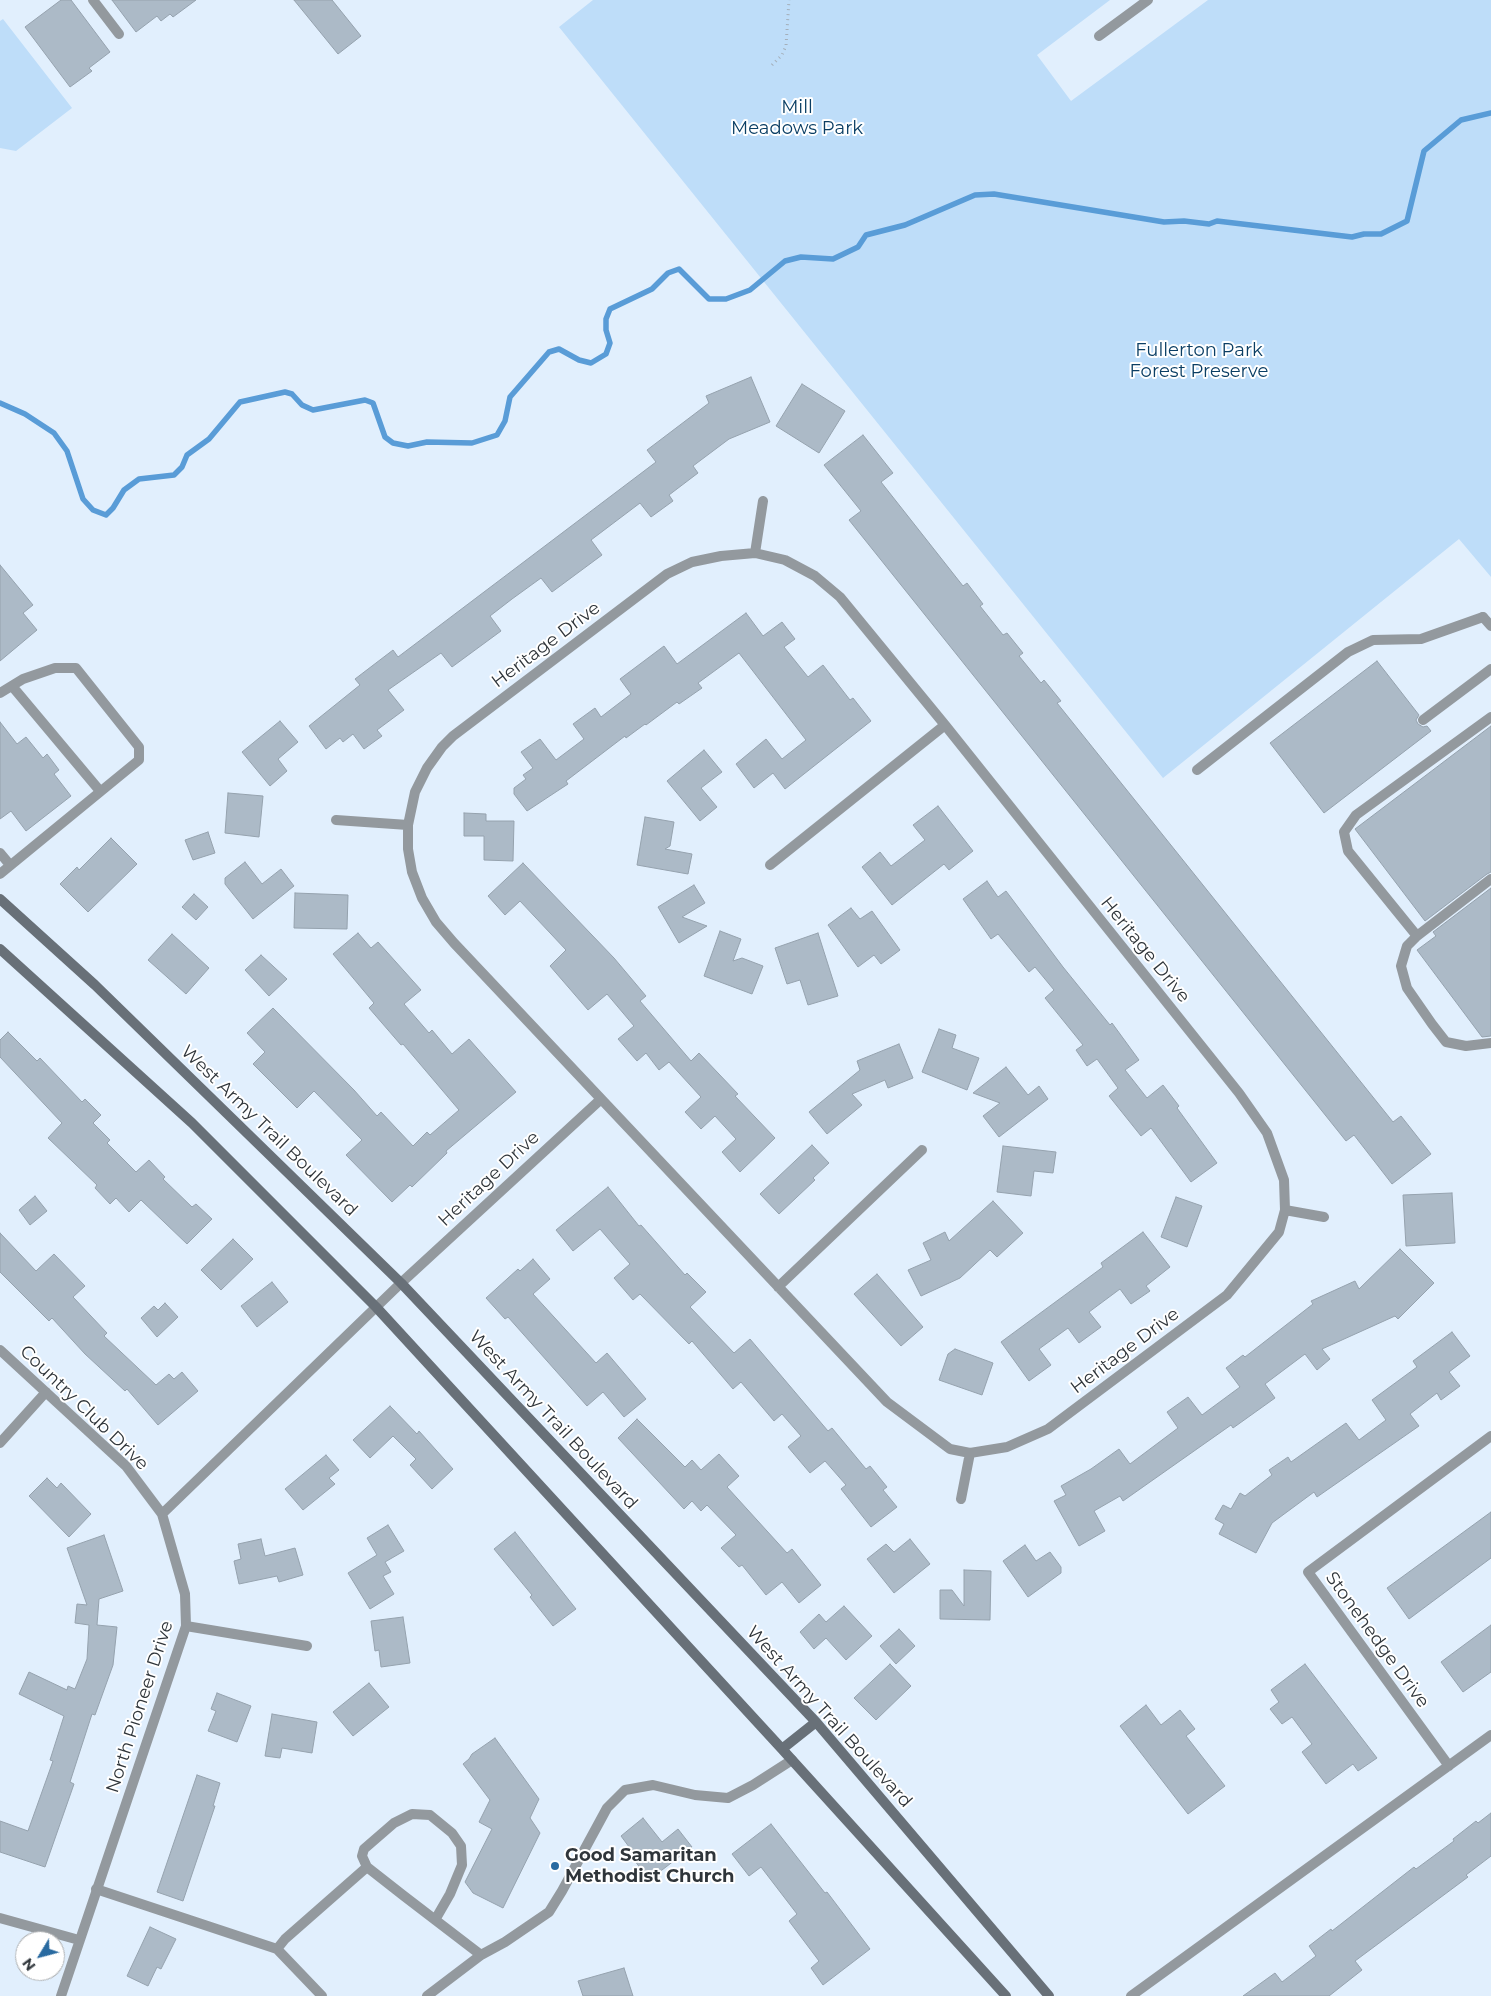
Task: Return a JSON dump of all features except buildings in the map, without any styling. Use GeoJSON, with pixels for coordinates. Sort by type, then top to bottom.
{"type":"FeatureCollection","features":[{"type":"Feature","properties":{"kind":"main road","name":"West Army Trail Boulevard"},"geometry":{"type":"LineString","coordinates":[[0,899],[94,985],[401,1283],[816,1722],[1049,1996]]}},
{"type":"Feature","properties":{"kind":"main road"},"geometry":{"type":"LineString","coordinates":[[0,949],[192,1123],[376,1308],[782,1749],[1006,1996]]}},
{"type":"Feature","properties":{"kind":"main road"},"geometry":{"type":"LineString","coordinates":[[782,1749],[816,1722]]}},
{"type":"Feature","properties":{"kind":"street"},"geometry":{"type":"LineString","coordinates":[[92,0],[119,34]]}},
{"type":"Feature","properties":{"kind":"street"},"geometry":{"type":"LineString","coordinates":[[1099,36],[1148,0]]}},
{"type":"Feature","properties":{"kind":"street"},"geometry":{"type":"LineString","coordinates":[[755,554],[763,501]]}},
{"type":"Feature","properties":{"kind":"street","name":"Heritage Drive"},"geometry":{"type":"LineString","coordinates":[[755,554],[785,560],[814,576],[840,597],[945,725],[974,764],[1239,1093],[1267,1134],[1284,1180],[1285,1210],[1279,1232],[1227,1295],[1048,1429],[1007,1448],[970,1453],[950,1449],[887,1402],[600,1100],[454,943],[436,922],[422,898],[412,872],[408,849],[408,825],[415,792],[442,747],[453,736],[667,574],[692,562],[722,556],[755,554]]}},
{"type":"Feature","properties":{"kind":"street"},"geometry":{"type":"LineString","coordinates":[[1197,770],[1348,652],[1373,640],[1421,639],[1483,618],[1491,626]]}},
{"type":"Feature","properties":{"kind":"street"},"geometry":{"type":"LineString","coordinates":[[0,694],[23,679],[55,668],[76,668],[138,747],[139,760],[0,874]]}},
{"type":"Feature","properties":{"kind":"street"},"geometry":{"type":"LineString","coordinates":[[1423,720],[1491,669]]}},
{"type":"Feature","properties":{"kind":"street"},"geometry":{"type":"LineString","coordinates":[[12,686],[100,791]]}},
{"type":"Feature","properties":{"kind":"street"},"geometry":{"type":"LineString","coordinates":[[1417,936],[1348,850],[1344,832],[1356,815],[1491,717]]}},
{"type":"Feature","properties":{"kind":"street"},"geometry":{"type":"LineString","coordinates":[[770,865],[945,725]]}},
{"type":"Feature","properties":{"kind":"street"},"geometry":{"type":"LineString","coordinates":[[336,820],[408,825]]}},
{"type":"Feature","properties":{"kind":"street"},"geometry":{"type":"LineString","coordinates":[[0,853],[10,865]]}},
{"type":"Feature","properties":{"kind":"street"},"geometry":{"type":"LineString","coordinates":[[1491,879],[1417,936],[1407,946],[1401,966],[1407,988],[1446,1042],[1466,1046],[1491,1044]]}},
{"type":"Feature","properties":{"kind":"street","name":"Heritage Drive"},"geometry":{"type":"LineString","coordinates":[[401,1283],[600,1100]]}},
{"type":"Feature","properties":{"kind":"street"},"geometry":{"type":"LineString","coordinates":[[778,1288],[922,1150]]}},
{"type":"Feature","properties":{"kind":"street"},"geometry":{"type":"LineString","coordinates":[[1285,1210],[1324,1216]]}},
{"type":"Feature","properties":{"kind":"street"},"geometry":{"type":"LineString","coordinates":[[162,1514],[401,1283]]}},
{"type":"Feature","properties":{"kind":"street","name":"Country Club Drive"},"geometry":{"type":"LineString","coordinates":[[0,1350],[126,1466],[162,1514]]}},
{"type":"Feature","properties":{"kind":"street"},"geometry":{"type":"LineString","coordinates":[[0,1443],[46,1392]]}},
{"type":"Feature","properties":{"kind":"street","name":"Stonehedge Drive"},"geometry":{"type":"LineString","coordinates":[[1449,1766],[1308,1572],[1491,1436]]}},
{"type":"Feature","properties":{"kind":"street"},"geometry":{"type":"LineString","coordinates":[[961,1499],[970,1453]]}},
{"type":"Feature","properties":{"kind":"street","name":"North Pioneer Drive"},"geometry":{"type":"LineString","coordinates":[[61,1996],[186,1626],[185,1594],[162,1514]]}},
{"type":"Feature","properties":{"kind":"street"},"geometry":{"type":"LineString","coordinates":[[186,1626],[307,1646]]}},
{"type":"Feature","properties":{"kind":"street"},"geometry":{"type":"LineString","coordinates":[[1131,1996],[1491,1735]]}},
{"type":"Feature","properties":{"kind":"street"},"geometry":{"type":"LineString","coordinates":[[427,1996],[481,1955],[505,1942],[549,1912],[607,1808],[626,1790],[653,1785],[695,1794],[728,1798],[753,1785],[792,1760]]}},
{"type":"Feature","properties":{"kind":"street"},"geometry":{"type":"LineString","coordinates":[[439,1923],[462,1865],[461,1846],[452,1833],[430,1815],[412,1814],[394,1823],[364,1849],[362,1856],[367,1868],[439,1923],[481,1955]]}},
{"type":"Feature","properties":{"kind":"street"},"geometry":{"type":"LineString","coordinates":[[277,1949],[285,1939],[367,1868]]}},
{"type":"Feature","properties":{"kind":"street"},"geometry":{"type":"LineString","coordinates":[[96,1889],[277,1949],[322,1996]]}},
{"type":"Feature","properties":{"kind":"street"},"geometry":{"type":"LineString","coordinates":[[0,1918],[79,1940]]}},
{"type":"Feature","properties":{"kind":"path"},"geometry":{"type":"LineString","coordinates":[[772,65],[782,55],[786,46],[788,0]]}},
{"type":"Feature","properties":{"kind":"green space","name":"Fullerton Park Forest Preserve"},"geometry":{"type":"Polygon","coordinates":[[[593,0],[1110,0],[1037,55],[1071,101],[1208,0],[1491,0],[1491,577],[1459,539],[1163,778],[559,27],[593,0]]]}},
{"type":"Feature","properties":{"kind":"green space"},"geometry":{"type":"Polygon","coordinates":[[[3,19],[72,108],[16,151],[0,148],[0,21],[3,19]]]}},
{"type":"Feature","properties":{"kind":"waterway"},"geometry":{"type":"LineString","coordinates":[[0,403],[25,414],[54,433],[67,451],[83,499],[93,510],[106,515],[113,508],[124,490],[139,479],[174,475],[182,467],[187,455],[209,439],[240,402],[285,392],[292,394],[302,405],[313,410],[365,400],[373,403],[385,437],[393,443],[408,446],[427,442],[472,443],[497,435],[505,421],[510,397],[549,352],[559,349],[579,360],[591,363],[606,354],[610,343],[606,330],[606,319],[610,309],[652,289],[668,273],[679,269],[709,299],[726,299],[750,290],[785,261],[801,257],[833,259],[858,247],[866,235],[905,225],[975,195],[994,194],[1164,222],[1184,221],[1209,224],[1217,221],[1352,237],[1364,234],[1381,234],[1407,221],[1424,151],[1461,120],[1491,113]]}},
{"type":"Feature","properties":{"kind":"place","name":"Good Samaritan Methodist Church"},"geometry":{"type":"Point","coordinates":[555,1866]}},
{"type":"Feature","properties":{"kind":"park label","name":"Mill Meadows Park"},"geometry":{"type":"Point","coordinates":[797,118]}}]}
